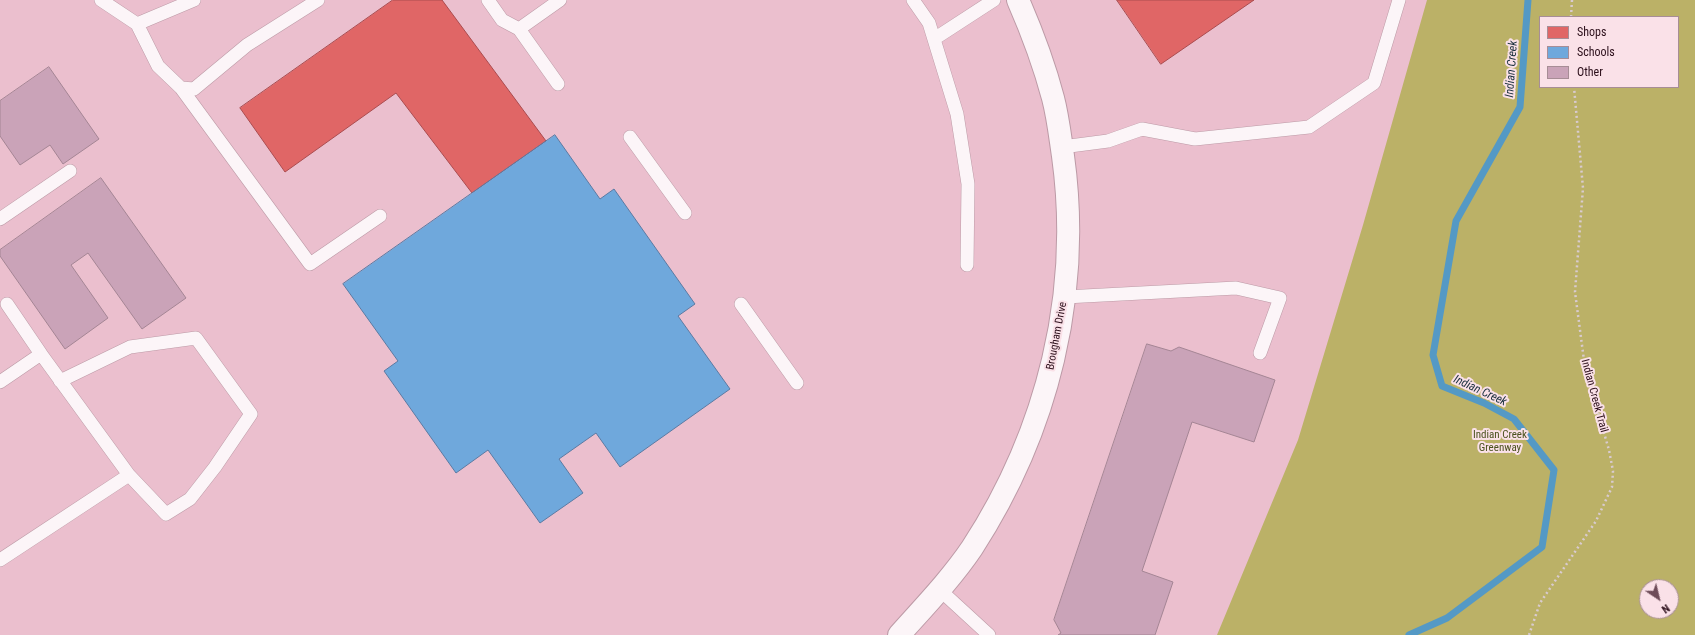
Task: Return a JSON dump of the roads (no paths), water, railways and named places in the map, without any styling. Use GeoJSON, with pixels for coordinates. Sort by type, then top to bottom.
{"type":"FeatureCollection","features":[{"type":"Feature","properties":{"kind":"street","name":"Brougham Drive"},"geometry":{"type":"LineString","coordinates":[[899,635],[940,590],[971,549],[1002,499],[1038,418],[1054,361],[1065,297],[1069,244],[1067,185],[1053,98],[1036,42],[1018,0]]}},
{"type":"Feature","properties":{"kind":"lane"},"geometry":{"type":"LineString","coordinates":[[101,0],[137,24],[158,66],[181,88],[310,264],[380,216]]}},
{"type":"Feature","properties":{"kind":"lane"},"geometry":{"type":"LineString","coordinates":[[137,24],[194,0]]}},
{"type":"Feature","properties":{"kind":"lane"},"geometry":{"type":"LineString","coordinates":[[181,88],[194,89],[247,45],[318,0]]}},
{"type":"Feature","properties":{"kind":"lane"},"geometry":{"type":"LineString","coordinates":[[488,0],[502,20],[519,29],[558,84]]}},
{"type":"Feature","properties":{"kind":"lane"},"geometry":{"type":"LineString","coordinates":[[519,29],[560,0]]}},
{"type":"Feature","properties":{"kind":"lane"},"geometry":{"type":"LineString","coordinates":[[913,0],[929,23],[957,114],[968,184],[968,265]]}},
{"type":"Feature","properties":{"kind":"lane"},"geometry":{"type":"LineString","coordinates":[[934,39],[994,0]]}},
{"type":"Feature","properties":{"kind":"lane"},"geometry":{"type":"LineString","coordinates":[[1062,147],[1108,141],[1142,129],[1195,139],[1309,127],[1374,83],[1400,0]]}},
{"type":"Feature","properties":{"kind":"lane"},"geometry":{"type":"LineString","coordinates":[[630,137],[685,213]]}},
{"type":"Feature","properties":{"kind":"lane"},"geometry":{"type":"LineString","coordinates":[[0,219],[70,171]]}},
{"type":"Feature","properties":{"kind":"lane"},"geometry":{"type":"LineString","coordinates":[[1065,297],[1236,288],[1280,298],[1260,353]]}},
{"type":"Feature","properties":{"kind":"lane"},"geometry":{"type":"LineString","coordinates":[[7,304],[60,381],[129,475],[166,514],[190,499],[215,467],[251,414],[196,338],[130,347],[60,381]]}},
{"type":"Feature","properties":{"kind":"lane"},"geometry":{"type":"LineString","coordinates":[[741,304],[797,383]]}},
{"type":"Feature","properties":{"kind":"lane"},"geometry":{"type":"LineString","coordinates":[[0,382],[41,354]]}},
{"type":"Feature","properties":{"kind":"lane"},"geometry":{"type":"LineString","coordinates":[[0,560],[129,475]]}},
{"type":"Feature","properties":{"kind":"lane"},"geometry":{"type":"LineString","coordinates":[[940,590],[989,635]]}},
{"type":"Feature","properties":{"kind":"waterway","name":"Indian Creek"},"geometry":{"type":"LineString","coordinates":[[1409,635],[1447,618],[1542,547],[1554,470],[1514,419],[1484,403],[1442,386],[1433,355],[1456,221],[1520,107],[1528,0]]}},
{"type":"Feature","properties":{"kind":"park label","name":"Indian Creek Greenway"},"geometry":{"type":"Point","coordinates":[1500,441]}}]}
